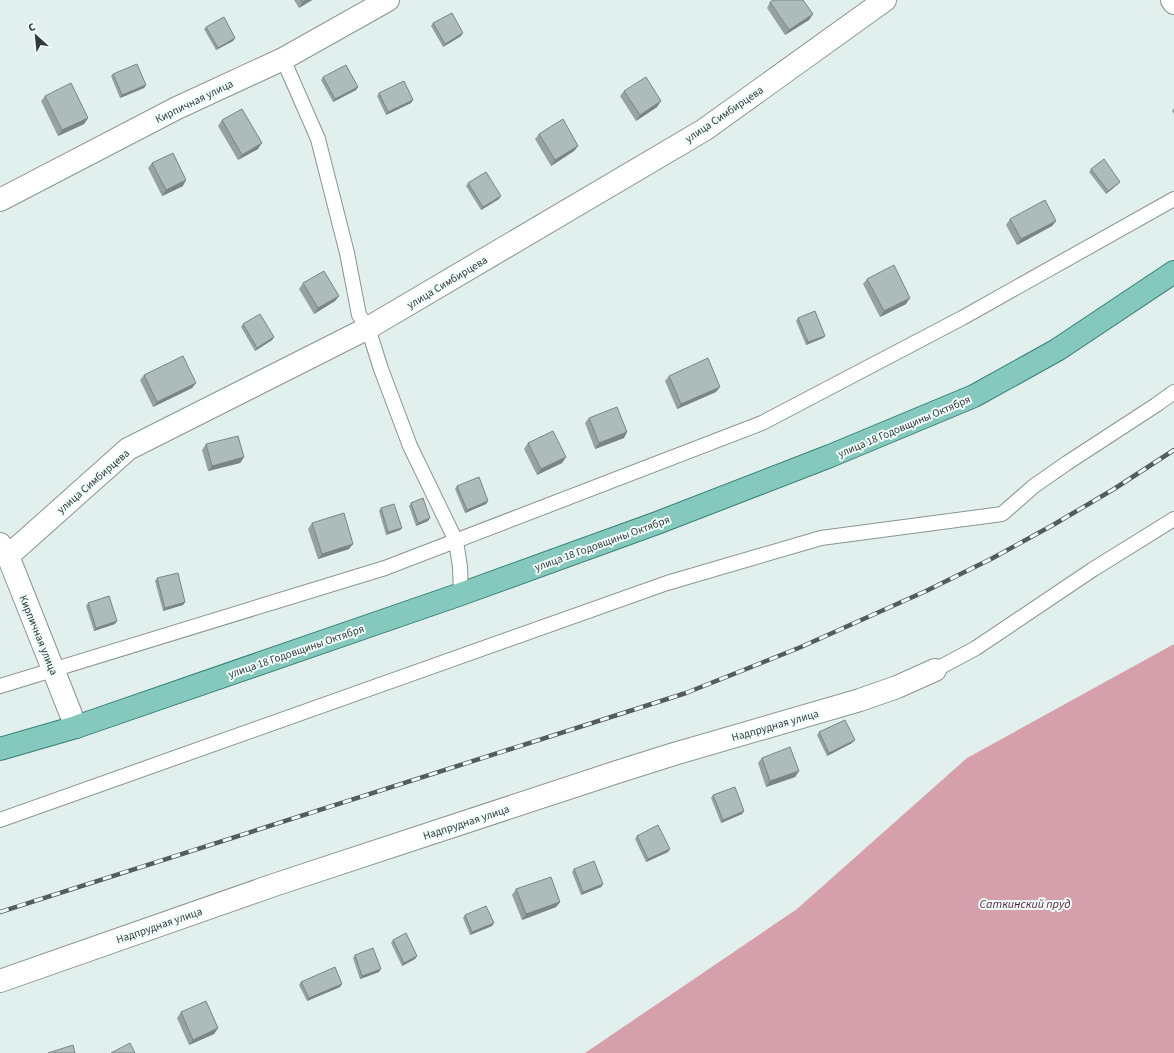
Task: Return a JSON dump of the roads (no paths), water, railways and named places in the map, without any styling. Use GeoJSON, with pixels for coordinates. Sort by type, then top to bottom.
{"type":"FeatureCollection","features":[{"type":"Feature","properties":{"kind":"main road","name":"улица 18 Годовщины Октября"},"geometry":{"type":"LineString","coordinates":[[0,750],[76,727],[461,594],[657,523],[837,453],[974,396],[1057,350],[1174,272]]}},
{"type":"Feature","properties":{"kind":"street","name":"Кирпичная улица"},"geometry":{"type":"LineString","coordinates":[[0,200],[176,108],[283,59],[388,0]]}},
{"type":"Feature","properties":{"kind":"street","name":"улица Симбирцева"},"geometry":{"type":"LineString","coordinates":[[4,550],[128,449],[368,328],[704,130],[885,0]]}},
{"type":"Feature","properties":{"kind":"street","name":"Кирпичная улица"},"geometry":{"type":"LineString","coordinates":[[4,550],[76,727]]}},
{"type":"Feature","properties":{"kind":"street","name":"Надпрудная улица"},"geometry":{"type":"LineString","coordinates":[[0,981],[274,885],[617,772],[860,700],[897,687],[935,670]]}},
{"type":"Feature","properties":{"kind":"lane"},"geometry":{"type":"LineString","coordinates":[[283,59],[318,139],[347,253],[359,314],[368,328],[381,369],[410,446],[456,541],[460,567],[461,594]]}},
{"type":"Feature","properties":{"kind":"lane"},"geometry":{"type":"LineString","coordinates":[[0,686],[385,568],[762,423],[962,318],[1174,199]]}},
{"type":"Feature","properties":{"kind":"lane"},"geometry":{"type":"LineString","coordinates":[[0,820],[667,583],[821,538],[1002,514],[1034,486],[1174,392]]}},
{"type":"Feature","properties":{"kind":"lane"},"geometry":{"type":"LineString","coordinates":[[935,670],[976,648],[1032,609],[1174,519]]}},
{"type":"Feature","properties":{"kind":"water","name":"Саткинский пруд"},"geometry":{"type":"Polygon","coordinates":[[[1174,644],[1174,1053],[585,1053],[797,909],[967,758],[1174,644]]]}},
{"type":"Feature","properties":{"kind":"railway"},"geometry":{"type":"LineString","coordinates":[[0,912],[686,693],[801,647],[926,591],[991,559],[1114,489],[1174,450]]}}]}
